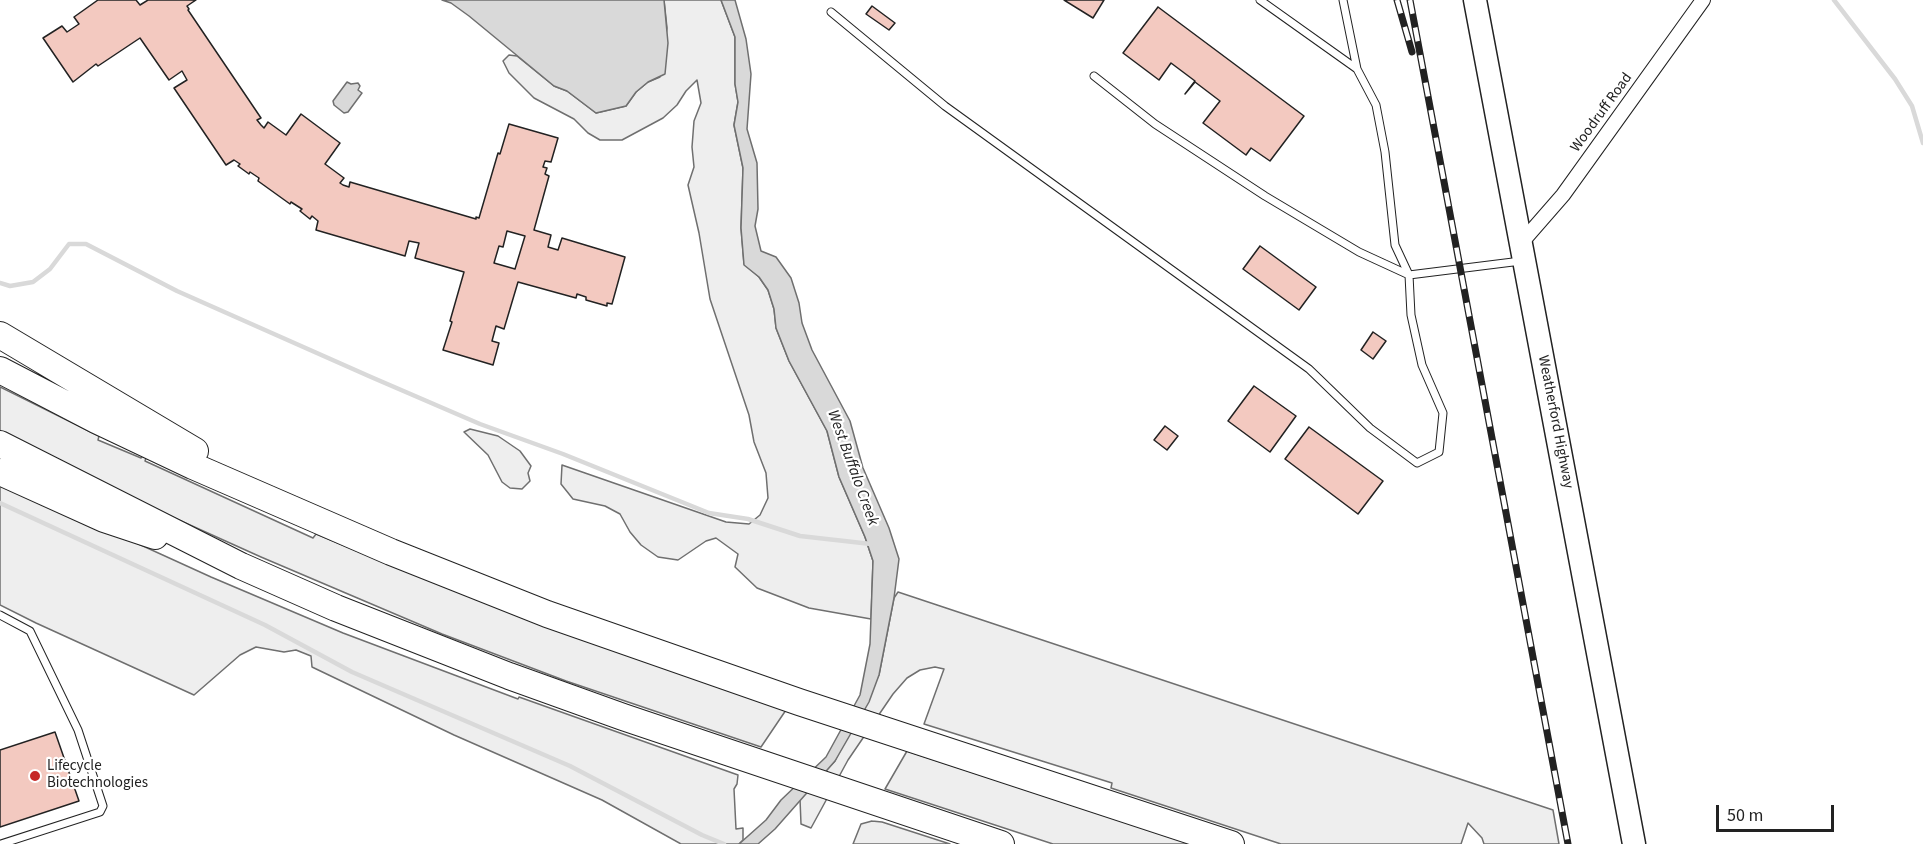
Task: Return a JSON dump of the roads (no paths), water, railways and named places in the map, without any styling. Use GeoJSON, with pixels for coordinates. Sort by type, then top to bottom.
{"type":"FeatureCollection","features":[{"type":"Feature","properties":{"kind":"highway"},"geometry":{"type":"LineString","coordinates":[[0,335],[304,515]]}},
{"type":"Feature","properties":{"kind":"highway"},"geometry":{"type":"LineString","coordinates":[[0,370],[107,425],[304,515],[547,614],[799,702],[1231,844]]}},
{"type":"Feature","properties":{"kind":"highway"},"geometry":{"type":"LineString","coordinates":[[0,444],[241,566],[336,608],[509,676],[742,758],[1001,844]]}},
{"type":"Feature","properties":{"kind":"highway"},"geometry":{"type":"LineString","coordinates":[[0,472],[104,519],[241,566]]}},
{"type":"Feature","properties":{"kind":"main road","name":"Weatherford Highway"},"geometry":{"type":"LineString","coordinates":[[1475,0],[1634,844]]}},
{"type":"Feature","properties":{"kind":"street","name":"Woodruff Road"},"geometry":{"type":"LineString","coordinates":[[1523,251],[1703,0]]}},
{"type":"Feature","properties":{"kind":"lane"},"geometry":{"type":"LineString","coordinates":[[1260,0],[1357,69]]}},
{"type":"Feature","properties":{"kind":"lane"},"geometry":{"type":"LineString","coordinates":[[831,12],[945,106],[1309,369],[1370,428],[1418,463],[1438,452],[1443,413],[1422,365],[1411,315],[1409,275],[1395,245],[1385,152],[1376,105],[1357,69],[1343,0]]}},
{"type":"Feature","properties":{"kind":"lane"},"geometry":{"type":"LineString","coordinates":[[1094,76],[1155,124],[1265,196],[1359,252],[1409,275],[1523,251]]}},
{"type":"Feature","properties":{"kind":"lane"},"geometry":{"type":"LineString","coordinates":[[0,615],[30,632],[78,730],[103,806],[100,812],[1,844]]}},
{"type":"Feature","properties":{"kind":"water"},"geometry":{"type":"Polygon","coordinates":[[[442,0],[664,0],[668,43],[665,74],[648,82],[636,92],[626,106],[596,113],[567,91],[554,86],[469,16],[451,3],[442,0]]]}},
{"type":"Feature","properties":{"kind":"water","name":"West Buffalo Creek"},"geometry":{"type":"Polygon","coordinates":[[[721,0],[735,0],[746,39],[751,74],[747,129],[757,163],[758,209],[755,226],[761,251],[776,257],[791,278],[799,303],[802,323],[812,350],[850,421],[863,468],[889,528],[899,559],[879,675],[869,702],[835,761],[775,829],[758,844],[739,844],[766,820],[781,800],[826,757],[860,695],[870,644],[873,561],[839,477],[827,431],[789,361],[776,328],[774,309],[768,290],[759,277],[744,265],[741,228],[743,168],[734,125],[738,102],[735,84],[735,37],[721,0]]]}},
{"type":"Feature","properties":{"kind":"water"},"geometry":{"type":"Polygon","coordinates":[[[347,82],[358,83],[360,86],[358,90],[362,93],[348,112],[344,113],[334,105],[333,101],[347,82]]]}},
{"type":"Feature","properties":{"kind":"waterway"},"geometry":{"type":"LineString","coordinates":[[1834,0],[1895,79],[1912,106],[1923,143]]}},
{"type":"Feature","properties":{"kind":"waterway"},"geometry":{"type":"LineString","coordinates":[[0,283],[10,286],[33,282],[50,269],[69,244],[86,244],[177,291],[371,377],[480,424],[563,454],[709,513],[748,519],[800,536],[871,544]]}},
{"type":"Feature","properties":{"kind":"waterway"},"geometry":{"type":"LineString","coordinates":[[0,503],[265,625],[352,672],[570,766],[702,835],[724,844]]}},
{"type":"Feature","properties":{"kind":"railway"},"geometry":{"type":"LineString","coordinates":[[1397,0],[1412,52]]}},
{"type":"Feature","properties":{"kind":"railway"},"geometry":{"type":"LineString","coordinates":[[1410,0],[1568,844]]}},
{"type":"Feature","properties":{"kind":"place","name":"Lifecycle Biotechnologies"},"geometry":{"type":"Point","coordinates":[35,776]}}]}
